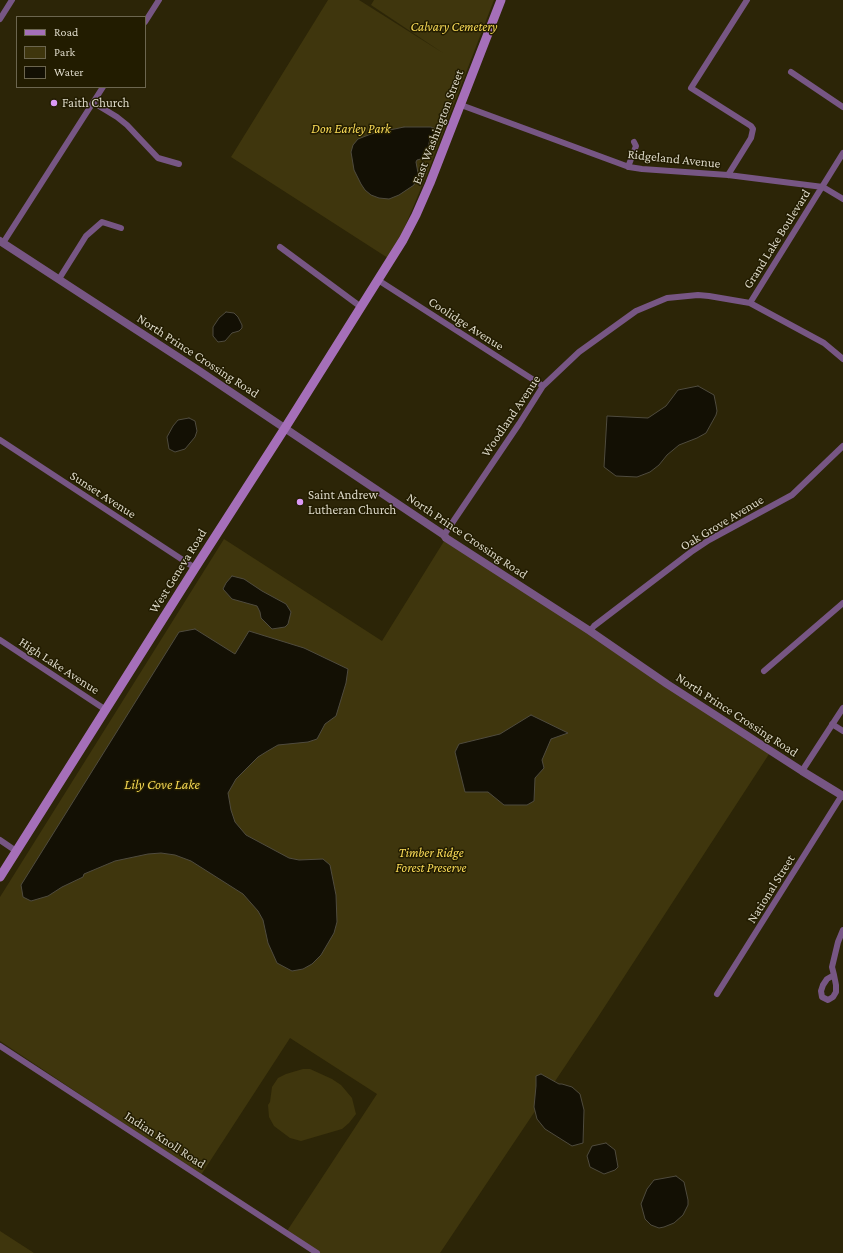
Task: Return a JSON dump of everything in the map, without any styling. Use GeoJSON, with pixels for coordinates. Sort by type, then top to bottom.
{"type":"FeatureCollection","features":[{"type":"Feature","properties":{"kind":"main road","name":"East Washington Street"},"geometry":{"type":"LineString","coordinates":[[378,280],[403,240],[422,203],[501,0]]}},
{"type":"Feature","properties":{"kind":"main road","name":"West Geneva Road"},"geometry":{"type":"LineString","coordinates":[[0,877],[194,568],[285,428],[378,280]]}},
{"type":"Feature","properties":{"kind":"street"},"geometry":{"type":"LineString","coordinates":[[0,19],[12,0]]}},
{"type":"Feature","properties":{"kind":"street"},"geometry":{"type":"LineString","coordinates":[[146,20],[159,0]]}},
{"type":"Feature","properties":{"kind":"street"},"geometry":{"type":"LineString","coordinates":[[728,175],[751,138],[753,130],[751,126],[691,88],[747,0]]}},
{"type":"Feature","properties":{"kind":"street"},"geometry":{"type":"LineString","coordinates":[[791,72],[843,107]]}},
{"type":"Feature","properties":{"kind":"street"},"geometry":{"type":"LineString","coordinates":[[1,242],[94,103],[102,88]]}},
{"type":"Feature","properties":{"kind":"street"},"geometry":{"type":"LineString","coordinates":[[94,103],[127,125],[158,158],[179,164]]}},
{"type":"Feature","properties":{"kind":"street","name":"Ridgeland Avenue"},"geometry":{"type":"LineString","coordinates":[[461,104],[628,167],[642,170],[728,175],[823,186],[843,199]]}},
{"type":"Feature","properties":{"kind":"street"},"geometry":{"type":"LineString","coordinates":[[628,167],[636,146],[634,142]]}},
{"type":"Feature","properties":{"kind":"street","name":"Grand Lake Boulevard"},"geometry":{"type":"LineString","coordinates":[[750,303],[843,153]]}},
{"type":"Feature","properties":{"kind":"street"},"geometry":{"type":"LineString","coordinates":[[59,279],[86,236],[102,222],[121,228]]}},
{"type":"Feature","properties":{"kind":"street","name":"North Prince Crossing Road"},"geometry":{"type":"LineString","coordinates":[[1,242],[285,428],[444,534],[446,538],[590,631],[670,686],[802,771],[843,795]]}},
{"type":"Feature","properties":{"kind":"street"},"geometry":{"type":"LineString","coordinates":[[280,247],[361,307]]}},
{"type":"Feature","properties":{"kind":"street","name":"Coolidge Avenue"},"geometry":{"type":"LineString","coordinates":[[378,280],[543,386]]}},
{"type":"Feature","properties":{"kind":"street","name":"Woodland Avenue"},"geometry":{"type":"LineString","coordinates":[[444,534],[543,386],[579,352],[629,315],[667,298],[709,296],[750,303],[824,343],[843,359]]}},
{"type":"Feature","properties":{"kind":"street","name":"Sunset Avenue"},"geometry":{"type":"LineString","coordinates":[[0,440],[194,568]]}},
{"type":"Feature","properties":{"kind":"street","name":"Oak Grove Avenue"},"geometry":{"type":"LineString","coordinates":[[590,631],[594,626],[691,552],[709,540],[795,493],[843,446]]}},
{"type":"Feature","properties":{"kind":"street"},"geometry":{"type":"LineString","coordinates":[[764,671],[843,603]]}},
{"type":"Feature","properties":{"kind":"street","name":"High Lake Avenue"},"geometry":{"type":"LineString","coordinates":[[0,640],[106,710]]}},
{"type":"Feature","properties":{"kind":"street"},"geometry":{"type":"LineString","coordinates":[[802,771],[843,708]]}},
{"type":"Feature","properties":{"kind":"street"},"geometry":{"type":"LineString","coordinates":[[832,724],[843,731]]}},
{"type":"Feature","properties":{"kind":"street","name":"National Street"},"geometry":{"type":"LineString","coordinates":[[718,994],[843,795]]}},
{"type":"Feature","properties":{"kind":"street"},"geometry":{"type":"LineString","coordinates":[[0,840],[16,851]]}},
{"type":"Feature","properties":{"kind":"street"},"geometry":{"type":"LineString","coordinates":[[834,975],[832,967],[833,960],[843,930]]}},
{"type":"Feature","properties":{"kind":"street","name":"Indian Knoll Road"},"geometry":{"type":"LineString","coordinates":[[0,1046],[317,1253]]}},
{"type":"Feature","properties":{"kind":"green space","name":"Don Earley Park"},"geometry":{"type":"Polygon","coordinates":[[[328,0],[359,0],[443,53],[371,5],[374,0],[494,0],[427,174],[391,260],[231,157],[328,0]]]}},
{"type":"Feature","properties":{"kind":"green space","name":"Timber Ridge Forest Preserve"},"geometry":{"type":"Polygon","coordinates":[[[446,538],[771,751],[596,1020],[440,1253],[320,1253],[287,1231],[377,1094],[290,1038],[201,1175],[0,1041],[0,897],[224,539],[382,641],[446,538]]]}},
{"type":"Feature","properties":{"kind":"green space"},"geometry":{"type":"Polygon","coordinates":[[[303,1069],[310,1069],[332,1079],[341,1085],[352,1098],[356,1114],[342,1129],[301,1141],[290,1138],[274,1126],[269,1117],[268,1105],[270,1102],[272,1087],[278,1078],[303,1069]]]}},
{"type":"Feature","properties":{"kind":"green space"},"geometry":{"type":"Polygon","coordinates":[[[0,1231],[34,1253],[0,1253],[0,1231]]]}},
{"type":"Feature","properties":{"kind":"water"},"geometry":{"type":"Polygon","coordinates":[[[404,127],[431,127],[436,129],[430,138],[427,155],[425,158],[417,160],[416,162],[418,173],[414,185],[399,195],[389,199],[371,195],[365,190],[354,170],[351,152],[353,145],[358,139],[371,134],[404,127]]]}},
{"type":"Feature","properties":{"kind":"water"},"geometry":{"type":"Polygon","coordinates":[[[226,312],[234,313],[238,317],[242,328],[239,331],[232,333],[225,341],[218,342],[213,336],[213,327],[219,318],[226,312]]]}},
{"type":"Feature","properties":{"kind":"water"},"geometry":{"type":"Polygon","coordinates":[[[698,386],[714,395],[716,405],[716,415],[706,433],[679,445],[650,472],[637,477],[616,476],[604,467],[607,416],[648,418],[666,406],[678,390],[698,386]]]}},
{"type":"Feature","properties":{"kind":"water"},"geometry":{"type":"Polygon","coordinates":[[[189,418],[195,421],[197,431],[195,437],[185,449],[175,452],[169,449],[167,437],[173,426],[178,420],[189,418]]]}},
{"type":"Feature","properties":{"kind":"water"},"geometry":{"type":"Polygon","coordinates":[[[232,576],[244,579],[286,604],[291,612],[288,624],[285,627],[272,629],[261,618],[257,606],[232,599],[223,589],[232,576]]]}},
{"type":"Feature","properties":{"kind":"water","name":"Lily Cove Lake"},"geometry":{"type":"Polygon","coordinates":[[[195,629],[235,654],[249,631],[304,648],[348,669],[346,683],[336,716],[325,724],[317,739],[308,742],[278,745],[266,752],[258,757],[236,779],[228,793],[235,822],[246,835],[289,858],[299,860],[323,859],[330,865],[336,895],[337,922],[334,933],[321,955],[312,964],[303,969],[292,971],[277,963],[268,943],[263,920],[258,911],[243,894],[191,861],[175,855],[161,853],[148,854],[115,861],[84,874],[83,877],[62,887],[48,896],[31,901],[23,897],[21,885],[179,632],[195,629]]]}},
{"type":"Feature","properties":{"kind":"water"},"geometry":{"type":"Polygon","coordinates":[[[531,715],[568,733],[551,739],[542,760],[544,768],[535,778],[534,801],[527,805],[504,805],[488,792],[465,792],[455,752],[459,744],[500,734],[531,715]]]}},
{"type":"Feature","properties":{"kind":"water"},"geometry":{"type":"Polygon","coordinates":[[[541,1074],[559,1084],[572,1087],[580,1094],[584,1110],[583,1143],[572,1146],[545,1129],[537,1119],[534,1107],[536,1076],[541,1074]]]}},
{"type":"Feature","properties":{"kind":"water"},"geometry":{"type":"Polygon","coordinates":[[[606,1143],[615,1150],[618,1167],[615,1170],[604,1174],[590,1167],[587,1156],[592,1146],[606,1143]]]}},
{"type":"Feature","properties":{"kind":"water"},"geometry":{"type":"Polygon","coordinates":[[[676,1176],[684,1182],[688,1200],[688,1205],[683,1215],[674,1223],[664,1227],[659,1228],[651,1225],[645,1219],[641,1204],[647,1189],[654,1180],[676,1176]]]}},
{"type":"Feature","properties":{"kind":"place","name":"Faith Church"},"geometry":{"type":"Point","coordinates":[54,103]}},
{"type":"Feature","properties":{"kind":"place","name":"Saint Andrew Lutheran Church"},"geometry":{"type":"Point","coordinates":[300,502]}},
{"type":"Feature","properties":{"kind":"park label","name":"Calvary Cemetery"},"geometry":{"type":"Point","coordinates":[454,27]}}]}
